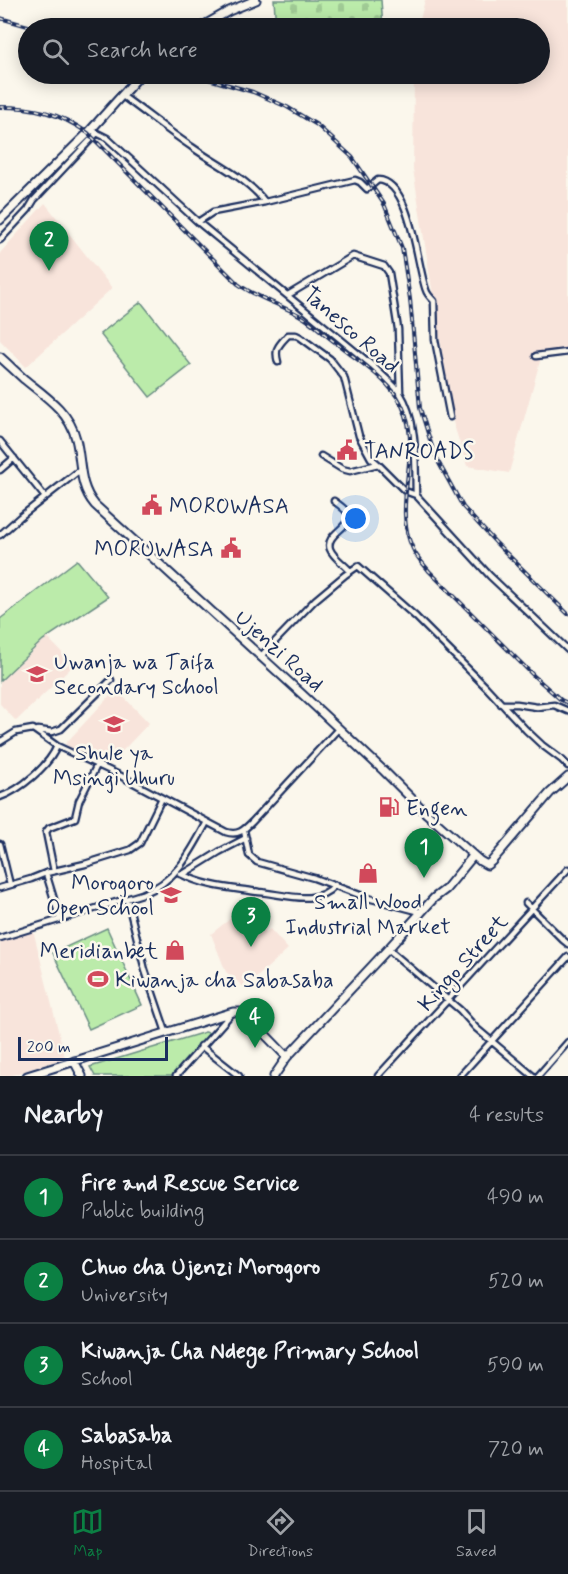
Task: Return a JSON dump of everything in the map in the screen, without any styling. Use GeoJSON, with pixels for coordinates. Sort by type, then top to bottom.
{"type":"FeatureCollection","features":[{"type":"Feature","properties":{"kind":"street"},"geometry":{"type":"LineString","coordinates":[[217,18],[256,0]]}},
{"type":"Feature","properties":{"kind":"street"},"geometry":{"type":"LineString","coordinates":[[0,240],[28,210],[131,84]]}},
{"type":"Feature","properties":{"kind":"street"},"geometry":{"type":"LineString","coordinates":[[121,95],[194,148],[245,180],[265,202]]}},
{"type":"Feature","properties":{"kind":"street"},"geometry":{"type":"LineString","coordinates":[[0,220],[94,131]]}},
{"type":"Feature","properties":{"kind":"street","name":"Tanesco Road"},"geometry":{"type":"LineString","coordinates":[[94,131],[107,138],[198,222],[373,366],[400,393],[410,416],[415,441],[416,495]]}},
{"type":"Feature","properties":{"kind":"street"},"geometry":{"type":"LineString","coordinates":[[198,222],[213,212],[355,180],[367,189],[378,180],[384,180],[395,188],[403,201],[412,231],[426,292],[434,301],[435,340],[450,417]]}},
{"type":"Feature","properties":{"kind":"street"},"geometry":{"type":"LineString","coordinates":[[288,296],[353,256],[384,266],[389,273],[398,329],[400,393]]}},
{"type":"Feature","properties":{"kind":"street"},"geometry":{"type":"LineString","coordinates":[[278,362],[275,354],[288,335],[300,338],[330,359],[344,376],[359,436],[371,458],[405,491],[416,495],[490,576],[568,650]]}},
{"type":"Feature","properties":{"kind":"street"},"geometry":{"type":"LineString","coordinates":[[536,356],[568,352]]}},
{"type":"Feature","properties":{"kind":"street","name":"Ujenzi Road"},"geometry":{"type":"LineString","coordinates":[[0,357],[59,407],[68,421],[76,438],[80,470],[87,496],[95,505],[339,728],[473,856]]}},
{"type":"Feature","properties":{"kind":"street"},"geometry":{"type":"LineString","coordinates":[[0,441],[45,497]]}},
{"type":"Feature","properties":{"kind":"street"},"geometry":{"type":"LineString","coordinates":[[321,456],[342,469],[350,471],[378,464]]}},
{"type":"Feature","properties":{"kind":"street"},"geometry":{"type":"LineString","coordinates":[[0,470],[14,458]]}},
{"type":"Feature","properties":{"kind":"street"},"geometry":{"type":"LineString","coordinates":[[0,535],[80,470]]}},
{"type":"Feature","properties":{"kind":"street"},"geometry":{"type":"LineString","coordinates":[[334,501],[346,511],[348,518],[346,524],[334,536],[330,549],[350,570]]}},
{"type":"Feature","properties":{"kind":"street"},"geometry":{"type":"LineString","coordinates":[[260,657],[315,600],[350,570],[358,566],[416,617],[542,745],[568,766]]}},
{"type":"Feature","properties":{"kind":"street"},"geometry":{"type":"LineString","coordinates":[[0,742],[16,732],[33,729],[52,732],[61,729],[111,680]]}},
{"type":"Feature","properties":{"kind":"street"},"geometry":{"type":"LineString","coordinates":[[501,704],[537,707],[554,705],[568,711]]}},
{"type":"Feature","properties":{"kind":"street"},"geometry":{"type":"LineString","coordinates":[[33,729],[57,746],[231,833],[244,830],[339,728]]}},
{"type":"Feature","properties":{"kind":"street"},"geometry":{"type":"LineString","coordinates":[[0,797],[12,792],[35,773],[50,759],[57,746]]}},
{"type":"Feature","properties":{"kind":"street"},"geometry":{"type":"LineString","coordinates":[[54,871],[46,832],[50,828],[75,818],[79,801],[97,765]]}},
{"type":"Feature","properties":{"kind":"street"},"geometry":{"type":"LineString","coordinates":[[274,1076],[286,1057],[434,898],[446,889],[473,856],[487,864],[492,861],[550,793],[568,777]]}},
{"type":"Feature","properties":{"kind":"street"},"geometry":{"type":"LineString","coordinates":[[0,888],[118,854],[136,846],[148,829],[162,798]]}},
{"type":"Feature","properties":{"kind":"street"},"geometry":{"type":"LineString","coordinates":[[0,938],[149,892],[173,876],[186,860],[207,822]]}},
{"type":"Feature","properties":{"kind":"street"},"geometry":{"type":"LineString","coordinates":[[244,830],[249,855],[257,862],[335,885],[368,898],[421,912]]}},
{"type":"Feature","properties":{"kind":"street"},"geometry":{"type":"LineString","coordinates":[[173,876],[181,874],[246,838]]}},
{"type":"Feature","properties":{"kind":"street"},"geometry":{"type":"LineString","coordinates":[[0,844],[10,885]]}},
{"type":"Feature","properties":{"kind":"street","name":"Kingo Street"},"geometry":{"type":"LineString","coordinates":[[378,1076],[568,868]]}},
{"type":"Feature","properties":{"kind":"street"},"geometry":{"type":"LineString","coordinates":[[46,873],[60,919]]}},
{"type":"Feature","properties":{"kind":"street"},"geometry":{"type":"LineString","coordinates":[[181,874],[196,882],[289,897],[326,894],[335,885]]}},
{"type":"Feature","properties":{"kind":"street"},"geometry":{"type":"LineString","coordinates":[[127,899],[145,970],[166,1032]]}},
{"type":"Feature","properties":{"kind":"street"},"geometry":{"type":"LineString","coordinates":[[526,903],[568,944]]}},
{"type":"Feature","properties":{"kind":"street"},"geometry":{"type":"LineString","coordinates":[[388,949],[449,1000],[476,1028],[533,1076]]}},
{"type":"Feature","properties":{"kind":"street"},"geometry":{"type":"LineString","coordinates":[[460,1076],[568,957]]}},
{"type":"Feature","properties":{"kind":"street"},"geometry":{"type":"LineString","coordinates":[[176,1076],[233,1012]]}},
{"type":"Feature","properties":{"kind":"street"},"geometry":{"type":"LineString","coordinates":[[27,1076],[233,1012],[240,1012],[244,1015],[286,1057]]}},
{"type":"Feature","properties":{"kind":"street"},"geometry":{"type":"LineString","coordinates":[[538,1076],[568,1042]]}},
{"type":"Feature","properties":{"kind":"street"},"geometry":{"type":"LineString","coordinates":[[201,1046],[238,1076]]}},
{"type":"Feature","properties":{"kind":"street"},"geometry":{"type":"LineString","coordinates":[[74,1062],[82,1076]]}},
{"type":"Feature","properties":{"kind":"shaded area"},"geometry":{"type":"Polygon","coordinates":[[[425,0],[568,0],[568,350],[542,354],[509,473],[467,466],[453,422],[413,169],[414,84],[550,84],[550,18],[420,18],[425,0]]]}},
{"type":"Feature","properties":{"kind":"shaded area"},"geometry":{"type":"Polygon","coordinates":[[[45,203],[112,288],[26,367],[0,340],[0,253],[45,203]]]}},
{"type":"Feature","properties":{"kind":"shaded area","name":"Uwanja wa Taifa Secondary School"},"geometry":{"type":"Polygon","coordinates":[[[47,637],[74,665],[16,721],[0,704],[0,682],[47,637]]]}},
{"type":"Feature","properties":{"kind":"shaded area"},"geometry":{"type":"Polygon","coordinates":[[[116,689],[149,723],[110,764],[77,754],[65,744],[116,689]]]}},
{"type":"Feature","properties":{"kind":"shaded area"},"geometry":{"type":"Polygon","coordinates":[[[245,907],[266,932],[270,929],[288,949],[245,988],[226,972],[211,934],[245,907]]]}},
{"type":"Feature","properties":{"kind":"shaded area"},"geometry":{"type":"Polygon","coordinates":[[[33,930],[65,1058],[9,1076],[0,1076],[0,941],[33,930]]]}},
{"type":"Feature","properties":{"kind":"green space"},"geometry":{"type":"Polygon","coordinates":[[[274,0],[381,0],[382,18],[275,18],[274,0]]]}},
{"type":"Feature","properties":{"kind":"green space"},"geometry":{"type":"Polygon","coordinates":[[[141,302],[191,365],[150,397],[100,334],[141,302]]]}},
{"type":"Feature","properties":{"kind":"green space"},"geometry":{"type":"Polygon","coordinates":[[[77,560],[108,597],[43,640],[0,681],[0,619],[77,560]]]}},
{"type":"Feature","properties":{"kind":"green space","name":"Kiwanja cha Sabasaba"},"geometry":{"type":"Polygon","coordinates":[[[107,928],[142,1005],[89,1029],[53,953],[107,928]]]}},
{"type":"Feature","properties":{"kind":"green space"},"geometry":{"type":"Polygon","coordinates":[[[205,1032],[210,1033],[172,1076],[95,1076],[90,1067],[205,1032]]]}},
{"type":"Feature","properties":{"kind":"railway"},"geometry":{"type":"LineString","coordinates":[[0,18],[18,23]]}},
{"type":"Feature","properties":{"kind":"railway"},"geometry":{"type":"LineString","coordinates":[[225,84],[253,92],[287,107],[317,125],[352,157],[384,204],[402,248],[410,299],[420,408],[435,456],[463,507],[568,614]]}},
{"type":"Feature","properties":{"kind":"railway"},"geometry":{"type":"LineString","coordinates":[[0,107],[46,112],[67,120],[88,133],[238,284],[304,318],[369,368],[391,389],[406,415],[410,434],[405,512],[407,531],[414,552],[429,571],[534,676],[561,700],[568,703]]}},
{"type":"Feature","properties":{"kind":"place","name":"Chuo cha Ujenzi Morogoro"},"geometry":{"type":"Point","coordinates":[49,271]}},
{"type":"Feature","properties":{"kind":"place","name":"TANROADS"},"geometry":{"type":"Point","coordinates":[347,450]}},
{"type":"Feature","properties":{"kind":"place","name":"MOROWASA"},"geometry":{"type":"Point","coordinates":[152,505]}},
{"type":"Feature","properties":{"kind":"place","name":"MORUWASA"},"geometry":{"type":"Point","coordinates":[231,548]}},
{"type":"Feature","properties":{"kind":"place","name":"Uwanja wa Taifa Secondary School"},"geometry":{"type":"Point","coordinates":[37,674]}},
{"type":"Feature","properties":{"kind":"place","name":"Shule ya Msingi Uhuru"},"geometry":{"type":"Point","coordinates":[114,724]}},
{"type":"Feature","properties":{"kind":"place","name":"Engen"},"geometry":{"type":"Point","coordinates":[389,807]}},
{"type":"Feature","properties":{"kind":"place","name":"Small Wood Industrial Market"},"geometry":{"type":"Point","coordinates":[368,873]}},
{"type":"Feature","properties":{"kind":"place","name":"Fire and Rescue Service"},"geometry":{"type":"Point","coordinates":[424,878]}},
{"type":"Feature","properties":{"kind":"place","name":"Morogoro Open School"},"geometry":{"type":"Point","coordinates":[171,895]}},
{"type":"Feature","properties":{"kind":"place","name":"Kiwanja Cha Ndege Primary School"},"geometry":{"type":"Point","coordinates":[251,947]}},
{"type":"Feature","properties":{"kind":"place","name":"Meridianbet"},"geometry":{"type":"Point","coordinates":[175,950]}},
{"type":"Feature","properties":{"kind":"place","name":"Kiwanja cha Sabasaba"},"geometry":{"type":"Point","coordinates":[98,979]}},
{"type":"Feature","properties":{"kind":"place","name":"Sabasaba"},"geometry":{"type":"Point","coordinates":[255,1048]}}]}
